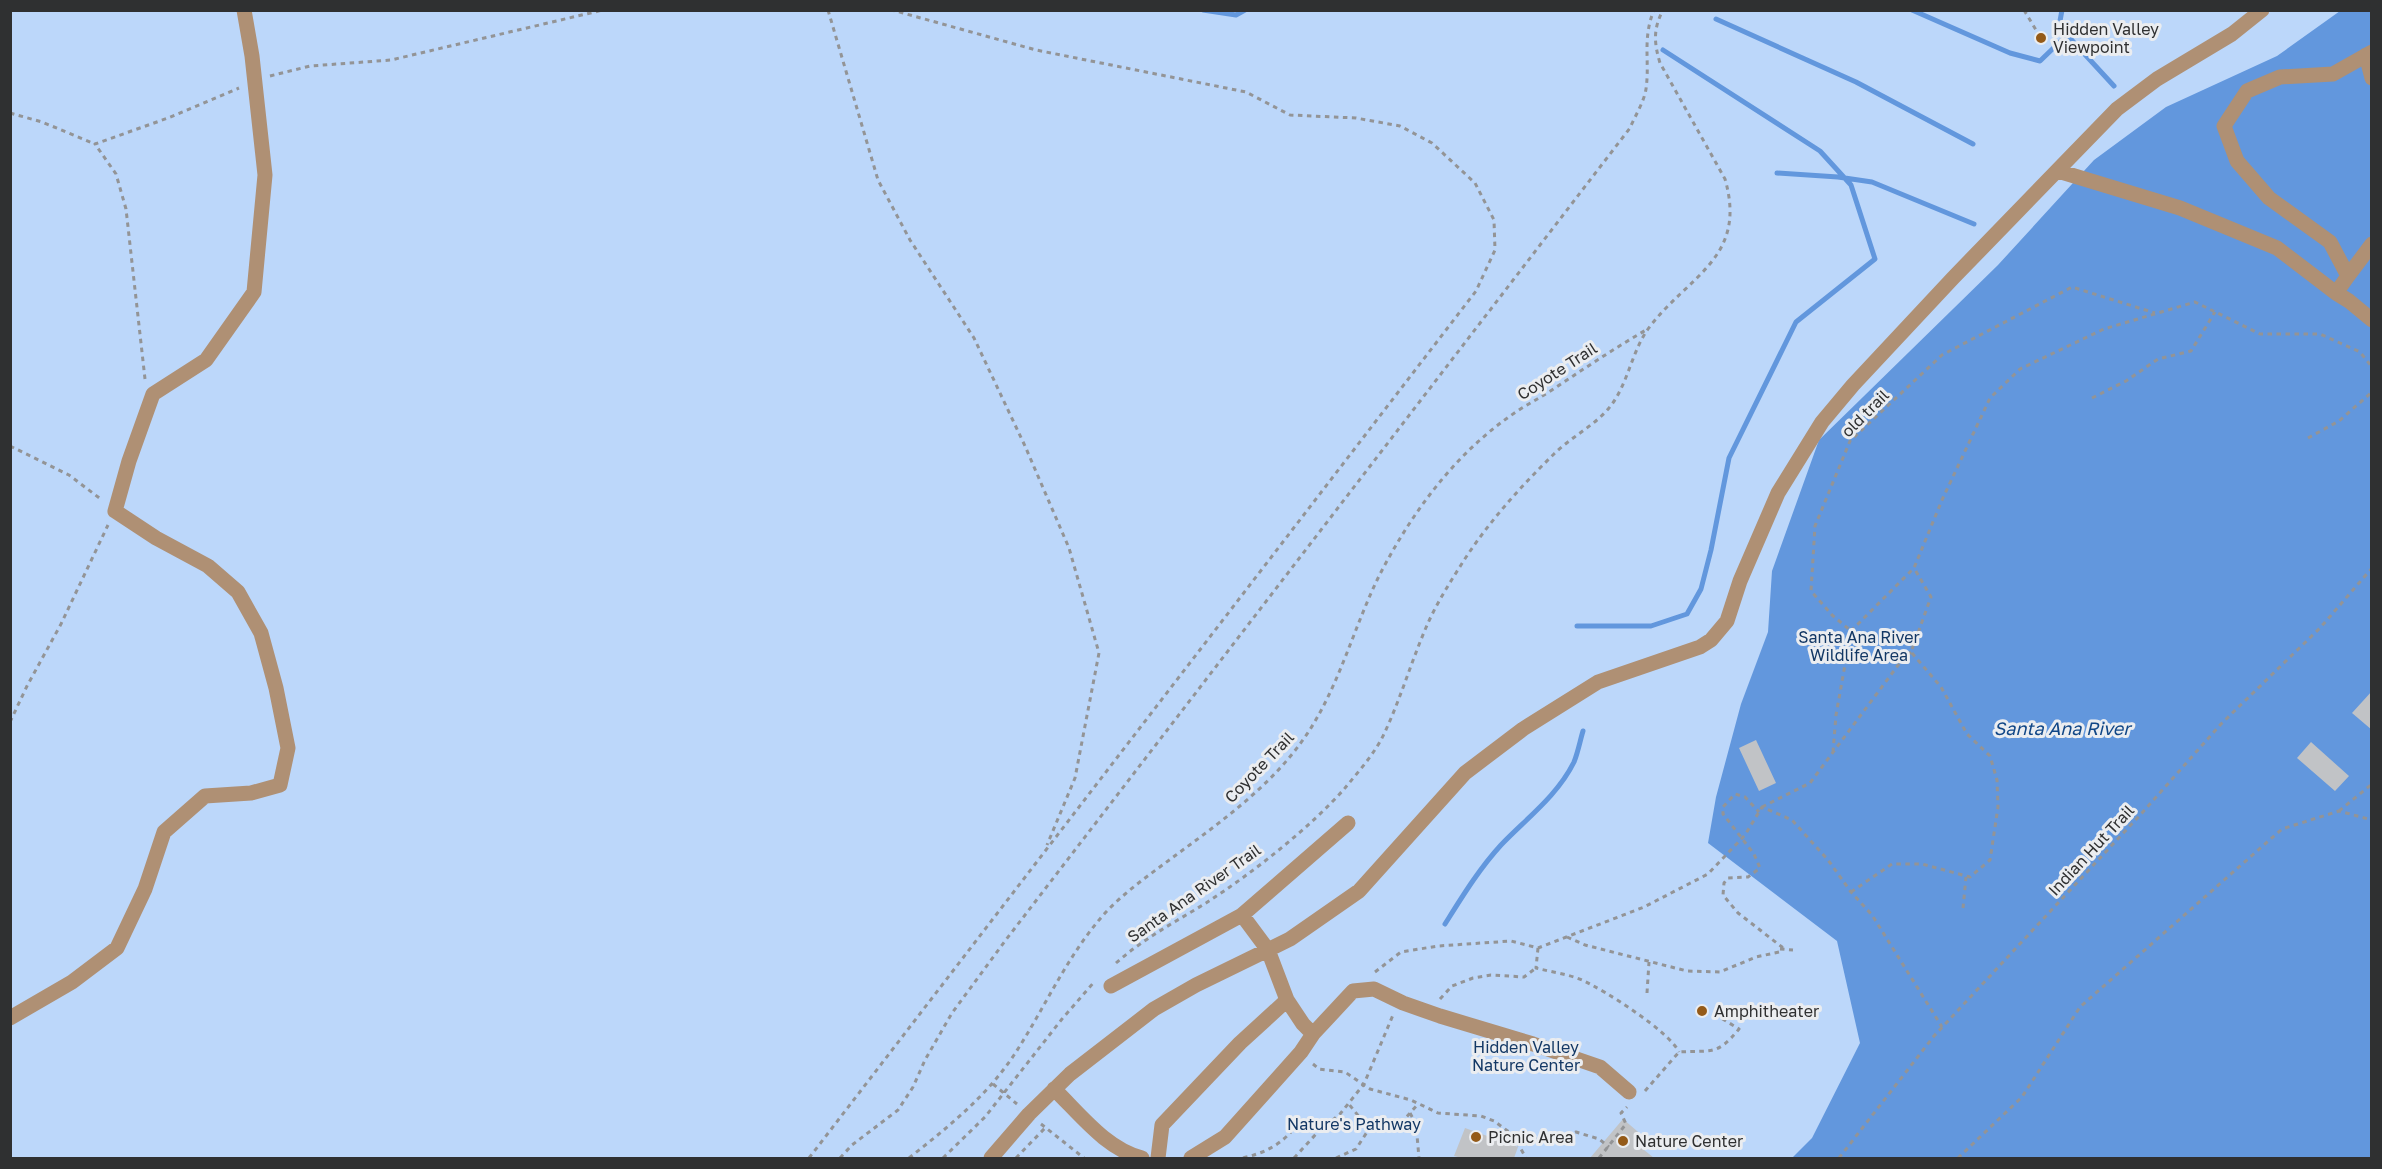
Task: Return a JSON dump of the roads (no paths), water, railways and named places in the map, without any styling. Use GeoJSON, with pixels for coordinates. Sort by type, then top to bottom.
{"type":"FeatureCollection","features":[{"type":"Feature","properties":{"kind":"lane"},"geometry":{"type":"LineString","coordinates":[[10,1018],[72,982],[117,948],[145,889],[164,832],[205,796],[251,794],[280,785],[288,748],[276,688],[261,633],[238,592],[208,566],[156,538],[116,511],[129,461],[153,394],[206,360],[254,292],[265,176],[244,10]]}},
{"type":"Feature","properties":{"kind":"lane"},"geometry":{"type":"LineString","coordinates":[[991,1158],[1054,1089],[1088,1059],[1154,1009],[1290,939],[1359,891],[1465,773],[1523,729],[1598,682],[1700,647],[1711,640],[1727,621],[1740,581],[1778,493],[1802,450],[1853,385],[2117,109],[2157,79],[2232,34],[2262,10]]}},
{"type":"Feature","properties":{"kind":"lane"},"geometry":{"type":"LineString","coordinates":[[2348,276],[2330,242],[2269,198],[2237,161],[2224,126],[2247,92],[2280,77],[2333,74],[2369,53],[2372,78]]}},
{"type":"Feature","properties":{"kind":"lane"},"geometry":{"type":"LineString","coordinates":[[2058,171],[2180,208],[2277,248],[2372,320]]}},
{"type":"Feature","properties":{"kind":"lane"},"geometry":{"type":"LineString","coordinates":[[2336,293],[2372,244]]}},
{"type":"Feature","properties":{"kind":"lane"},"geometry":{"type":"LineString","coordinates":[[1105,982],[1242,915],[1348,823]]}},
{"type":"Feature","properties":{"kind":"lane"},"geometry":{"type":"LineString","coordinates":[[1242,915],[1268,950],[1287,1000],[1303,1024],[1313,1034]]}},
{"type":"Feature","properties":{"kind":"lane"},"geometry":{"type":"LineString","coordinates":[[1191,1158],[1225,1137],[1353,991],[1374,989],[1440,1016],[1600,1067],[1635,1098]]}},
{"type":"Feature","properties":{"kind":"lane"},"geometry":{"type":"LineString","coordinates":[[1158,1158],[1162,1125],[1240,1043],[1287,1000]]}},
{"type":"Feature","properties":{"kind":"lane"},"geometry":{"type":"LineString","coordinates":[[1054,1089],[1093,1129],[1130,1155],[1142,1158]]}},
{"type":"Feature","properties":{"kind":"water","name":"Santa Ana River"},"geometry":{"type":"Polygon","coordinates":[[[2340,11],[2371,11],[2371,1158],[1792,1158],[1812,1138],[1860,1043],[1837,941],[1708,843],[1716,797],[1741,704],[1768,632],[1772,571],[1819,440],[1998,265],[2094,160],[2166,107],[2277,56],[2340,11]]]}},
{"type":"Feature","properties":{"kind":"waterway"},"geometry":{"type":"LineString","coordinates":[[1203,10],[1236,15],[1245,10]]}},
{"type":"Feature","properties":{"kind":"waterway"},"geometry":{"type":"LineString","coordinates":[[1912,10],[2010,53],[2040,61],[2067,35]]}},
{"type":"Feature","properties":{"kind":"waterway"},"geometry":{"type":"LineString","coordinates":[[2062,10],[2060,21],[2067,35],[2114,86]]}},
{"type":"Feature","properties":{"kind":"waterway"},"geometry":{"type":"LineString","coordinates":[[1716,19],[1856,82],[1973,144]]}},
{"type":"Feature","properties":{"kind":"waterway"},"geometry":{"type":"LineString","coordinates":[[1577,626],[1651,626],[1687,614],[1701,589],[1729,458],[1796,322],[1875,259],[1851,185],[1820,151],[1663,50]]}},
{"type":"Feature","properties":{"kind":"waterway"},"geometry":{"type":"LineString","coordinates":[[1777,173],[1872,182],[1974,224]]}},
{"type":"Feature","properties":{"kind":"waterway"},"geometry":{"type":"LineString","coordinates":[[1445,924],[1493,854],[1541,806],[1567,774],[1574,762],[1583,731]]}},
{"type":"Feature","properties":{"kind":"place","name":"Hidden Valley Viewpoint"},"geometry":{"type":"Point","coordinates":[2041,38]}},
{"type":"Feature","properties":{"kind":"place","name":"Amphitheater"},"geometry":{"type":"Point","coordinates":[1702,1011]}},
{"type":"Feature","properties":{"kind":"place","name":"Picnic Area"},"geometry":{"type":"Point","coordinates":[1476,1137]}},
{"type":"Feature","properties":{"kind":"place","name":"Nature Center"},"geometry":{"type":"Point","coordinates":[1623,1141]}},
{"type":"Feature","properties":{"kind":"park label","name":"Santa Ana River Wildlife Area"},"geometry":{"type":"Point","coordinates":[1859,646]}},
{"type":"Feature","properties":{"kind":"park label","name":"Hidden Valley Nature Center"},"geometry":{"type":"Point","coordinates":[1526,1056]}},
{"type":"Feature","properties":{"kind":"park label","name":"Nature's Pathway"},"geometry":{"type":"Point","coordinates":[1354,1124]}}]}
